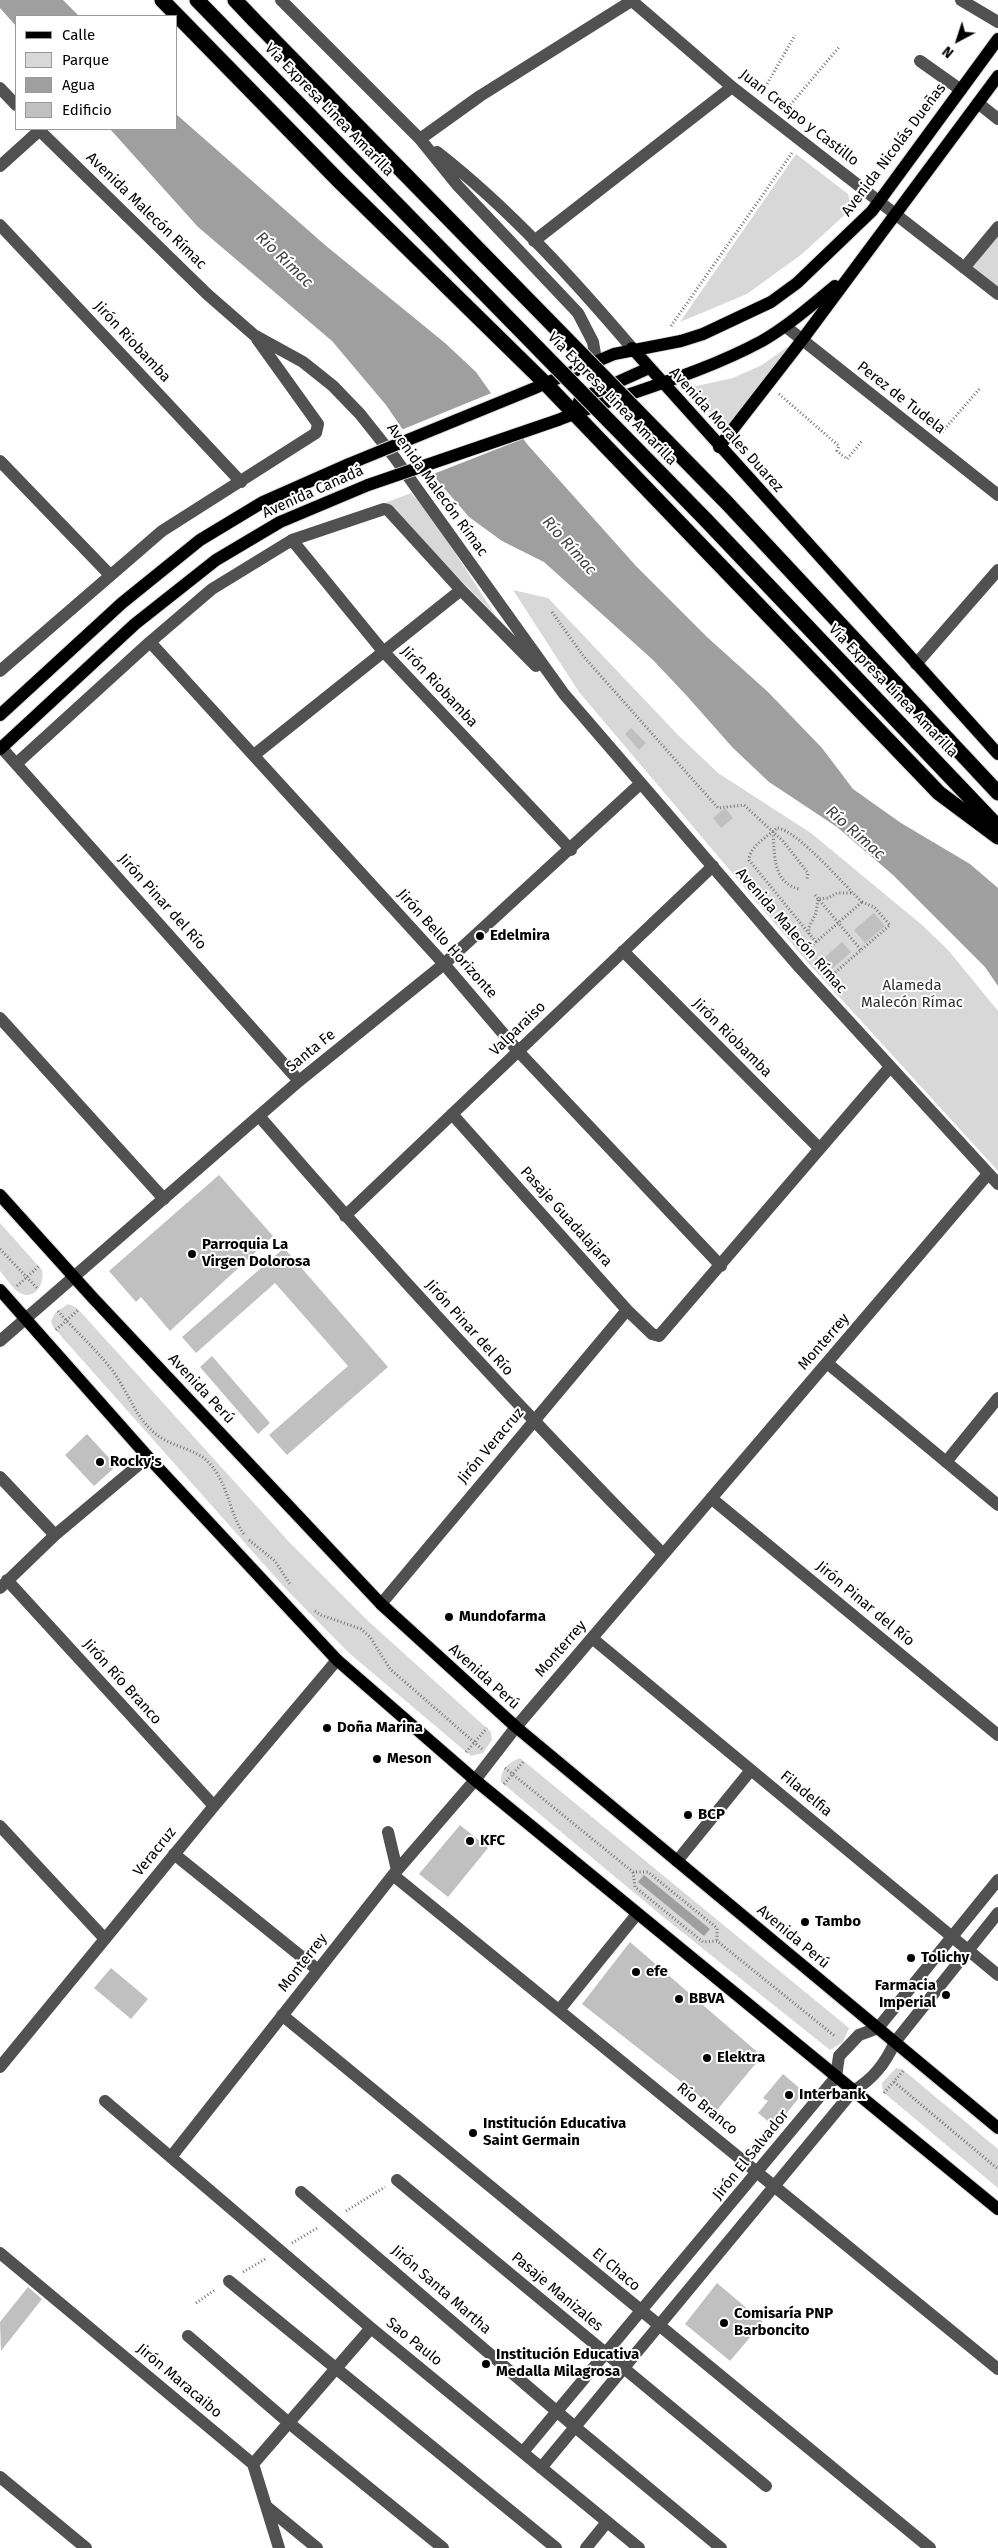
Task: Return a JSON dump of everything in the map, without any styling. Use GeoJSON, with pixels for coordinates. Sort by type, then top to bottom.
{"type":"FeatureCollection","features":[{"type":"Feature","properties":{"kind":"highway"},"geometry":{"type":"LineString","coordinates":[[162,0],[177,15]]}},
{"type":"Feature","properties":{"kind":"highway","name":"Vía Expresa Línea Amarilla"},"geometry":{"type":"LineString","coordinates":[[197,0],[705,519],[998,827]]}},
{"type":"Feature","properties":{"kind":"highway","name":"Vía Expresa Línea Amarilla"},"geometry":{"type":"LineString","coordinates":[[235,0],[727,502],[998,793]]}},
{"type":"Feature","properties":{"kind":"highway"},"geometry":{"type":"LineString","coordinates":[[178,16],[540,385],[574,413],[939,793],[998,837]]}},
{"type":"Feature","properties":{"kind":"main road","name":"Avenida Nicolás Dueñas"},"geometry":{"type":"LineString","coordinates":[[540,385],[596,360],[632,348],[658,346],[703,334],[771,302],[797,283],[861,224],[880,201],[998,39]]}},
{"type":"Feature","properties":{"kind":"main road"},"geometry":{"type":"LineString","coordinates":[[719,447],[802,340],[998,76]]}},
{"type":"Feature","properties":{"kind":"main road"},"geometry":{"type":"LineString","coordinates":[[574,413],[663,384],[721,361],[763,340],[785,326],[847,277]]}},
{"type":"Feature","properties":{"kind":"main road","name":"Avenida Morales Duarez"},"geometry":{"type":"LineString","coordinates":[[632,348],[719,447],[998,754]]}},
{"type":"Feature","properties":{"kind":"main road"},"geometry":{"type":"LineString","coordinates":[[574,413],[580,399],[649,368]]}},
{"type":"Feature","properties":{"kind":"main road","name":"Avenida Canadá"},"geometry":{"type":"LineString","coordinates":[[0,715],[122,603],[200,540],[263,502],[349,464],[540,385]]}},
{"type":"Feature","properties":{"kind":"main road","name":"Avenida Canadá"},"geometry":{"type":"LineString","coordinates":[[1,748],[135,624],[216,560],[280,522],[368,485],[574,413]]}},
{"type":"Feature","properties":{"kind":"main road","name":"Avenida Perú"},"geometry":{"type":"LineString","coordinates":[[0,1195],[73,1276],[381,1604],[516,1727],[998,2128]]}},
{"type":"Feature","properties":{"kind":"main road"},"geometry":{"type":"LineString","coordinates":[[0,1290],[148,1457],[337,1660],[475,1780],[998,2209]]}},
{"type":"Feature","properties":{"kind":"street","name":"Avenida Morales Duarez"},"geometry":{"type":"LineString","coordinates":[[281,0],[420,139],[458,186],[578,313],[593,342],[596,360]]}},
{"type":"Feature","properties":{"kind":"street"},"geometry":{"type":"LineString","coordinates":[[420,139],[480,96],[632,0]]}},
{"type":"Feature","properties":{"kind":"street","name":"Juan Crespo y Castillo"},"geometry":{"type":"LineString","coordinates":[[632,0],[732,87],[998,294]]}},
{"type":"Feature","properties":{"kind":"street"},"geometry":{"type":"LineString","coordinates":[[961,0],[998,22]]}},
{"type":"Feature","properties":{"kind":"street"},"geometry":{"type":"LineString","coordinates":[[920,61],[961,90]]}},
{"type":"Feature","properties":{"kind":"street"},"geometry":{"type":"LineString","coordinates":[[534,241],[732,87]]}},
{"type":"Feature","properties":{"kind":"street"},"geometry":{"type":"LineString","coordinates":[[0,88],[15,104]]}},
{"type":"Feature","properties":{"kind":"street"},"geometry":{"type":"LineString","coordinates":[[978,103],[998,119]]}},
{"type":"Feature","properties":{"kind":"street"},"geometry":{"type":"LineString","coordinates":[[0,166],[39,130]]}},
{"type":"Feature","properties":{"kind":"street","name":"Avenida Malecón Rímac"},"geometry":{"type":"LineString","coordinates":[[39,130],[207,294],[254,335],[303,362],[333,386],[360,414],[401,466],[564,694]]}},
{"type":"Feature","properties":{"kind":"street","name":"Avenida Morales Duarez"},"geometry":{"type":"LineString","coordinates":[[420,139],[468,176],[534,241],[592,302],[632,348]]}},
{"type":"Feature","properties":{"kind":"street","name":"Jirón Riobamba"},"geometry":{"type":"LineString","coordinates":[[0,225],[241,482]]}},
{"type":"Feature","properties":{"kind":"street"},"geometry":{"type":"LineString","coordinates":[[964,268],[998,227]]}},
{"type":"Feature","properties":{"kind":"street","name":"Perez de Tudela"},"geometry":{"type":"LineString","coordinates":[[785,326],[998,495]]}},
{"type":"Feature","properties":{"kind":"street","name":"Avenida Malecón Rímac"},"geometry":{"type":"LineString","coordinates":[[241,482],[316,433],[318,424],[254,335]]}},
{"type":"Feature","properties":{"kind":"street"},"geometry":{"type":"LineString","coordinates":[[0,461],[110,575]]}},
{"type":"Feature","properties":{"kind":"street"},"geometry":{"type":"LineString","coordinates":[[0,671],[162,531],[241,482]]}},
{"type":"Feature","properties":{"kind":"street","name":"Avenida Malecón Rímac"},"geometry":{"type":"LineString","coordinates":[[292,540],[380,510],[388,510],[461,590],[564,694],[800,968],[998,1184]]}},
{"type":"Feature","properties":{"kind":"street"},"geometry":{"type":"LineString","coordinates":[[16,764],[150,642],[212,590],[292,540]]}},
{"type":"Feature","properties":{"kind":"street","name":"Jirón Riobamba"},"geometry":{"type":"LineString","coordinates":[[292,540],[382,650],[571,850]]}},
{"type":"Feature","properties":{"kind":"street"},"geometry":{"type":"LineString","coordinates":[[916,664],[998,570]]}},
{"type":"Feature","properties":{"kind":"street"},"geometry":{"type":"LineString","coordinates":[[254,755],[382,650],[461,590]]}},
{"type":"Feature","properties":{"kind":"street","name":"Jirón Bello Horizonte"},"geometry":{"type":"LineString","coordinates":[[150,642],[444,964],[518,1051],[721,1266]]}},
{"type":"Feature","properties":{"kind":"street","name":"Jirón Pinar del Río"},"geometry":{"type":"LineString","coordinates":[[1,748],[299,1080]]}},
{"type":"Feature","properties":{"kind":"street","name":"Santa Fe"},"geometry":{"type":"LineString","coordinates":[[0,1341],[299,1080],[444,964],[571,850],[640,784]]}},
{"type":"Feature","properties":{"kind":"street","name":"Valparaiso"},"geometry":{"type":"LineString","coordinates":[[345,1216],[713,866]]}},
{"type":"Feature","properties":{"kind":"street","name":"Jirón Riobamba"},"geometry":{"type":"LineString","coordinates":[[623,950],[819,1148]]}},
{"type":"Feature","properties":{"kind":"street"},"geometry":{"type":"LineString","coordinates":[[0,1018],[164,1199]]}},
{"type":"Feature","properties":{"kind":"street"},"geometry":{"type":"LineString","coordinates":[[721,1266],[819,1148],[890,1067]]}},
{"type":"Feature","properties":{"kind":"street","name":"Pasaje Guadalajara"},"geometry":{"type":"LineString","coordinates":[[452,1114],[627,1310],[652,1334],[659,1336],[721,1266]]}},
{"type":"Feature","properties":{"kind":"street","name":"Jirón Pinar del Río"},"geometry":{"type":"LineString","coordinates":[[259,1116],[345,1216],[533,1422],[663,1554]]}},
{"type":"Feature","properties":{"kind":"street","name":"Monterrey"},"geometry":{"type":"LineString","coordinates":[[171,2157],[395,1873],[475,1780],[516,1727],[988,1174]]}},
{"type":"Feature","properties":{"kind":"street","name":"Jirón Veracruz"},"geometry":{"type":"LineString","coordinates":[[381,1604],[627,1310]]}},
{"type":"Feature","properties":{"kind":"street"},"geometry":{"type":"LineString","coordinates":[[827,1363],[998,1505]]}},
{"type":"Feature","properties":{"kind":"street"},"geometry":{"type":"LineString","coordinates":[[946,1462],[998,1398]]}},
{"type":"Feature","properties":{"kind":"street"},"geometry":{"type":"LineString","coordinates":[[4,1584],[55,1535],[148,1457]]}},
{"type":"Feature","properties":{"kind":"street"},"geometry":{"type":"LineString","coordinates":[[0,1477],[55,1535]]}},
{"type":"Feature","properties":{"kind":"street","name":"Jirón Pinar del Río"},"geometry":{"type":"LineString","coordinates":[[712,1498],[998,1735]]}},
{"type":"Feature","properties":{"kind":"street","name":"Jirón Río Branco"},"geometry":{"type":"LineString","coordinates":[[4,1584],[214,1806]]}},
{"type":"Feature","properties":{"kind":"street","name":"Filadelfia"},"geometry":{"type":"LineString","coordinates":[[592,1638],[998,1975]]}},
{"type":"Feature","properties":{"kind":"street","name":"Veracruz"},"geometry":{"type":"LineString","coordinates":[[0,2066],[174,1854],[337,1660]]}},
{"type":"Feature","properties":{"kind":"street"},"geometry":{"type":"LineString","coordinates":[[677,1861],[751,1770]]}},
{"type":"Feature","properties":{"kind":"street"},"geometry":{"type":"LineString","coordinates":[[0,1826],[104,1939]]}},
{"type":"Feature","properties":{"kind":"street"},"geometry":{"type":"LineString","coordinates":[[388,1832],[395,1873]]}},
{"type":"Feature","properties":{"kind":"street"},"geometry":{"type":"LineString","coordinates":[[174,1854],[318,1970]]}},
{"type":"Feature","properties":{"kind":"street","name":"Río Branco"},"geometry":{"type":"LineString","coordinates":[[395,1873],[998,2369]]}},
{"type":"Feature","properties":{"kind":"street","name":"Jirón El Salvador"},"geometry":{"type":"LineString","coordinates":[[523,2452],[759,2172],[836,2077],[838,2056],[859,2035],[878,2028],[998,1880]]}},
{"type":"Feature","properties":{"kind":"street"},"geometry":{"type":"LineString","coordinates":[[541,2468],[853,2091],[869,2081],[887,2058],[895,2042],[998,1913]]}},
{"type":"Feature","properties":{"kind":"street"},"geometry":{"type":"LineString","coordinates":[[560,2009],[637,1914]]}},
{"type":"Feature","properties":{"kind":"street","name":"El Chaco"},"geometry":{"type":"LineString","coordinates":[[282,2015],[930,2548]]}},
{"type":"Feature","properties":{"kind":"street","name":"Sao Paulo"},"geometry":{"type":"LineString","coordinates":[[106,2101],[371,2328],[639,2548]]}},
{"type":"Feature","properties":{"kind":"street","name":"Pasaje Manizales"},"geometry":{"type":"LineString","coordinates":[[397,2180],[766,2486]]}},
{"type":"Feature","properties":{"kind":"street","name":"Jirón Santa Martha"},"geometry":{"type":"LineString","coordinates":[[301,2192],[557,2412],[721,2548]]}},
{"type":"Feature","properties":{"kind":"street","name":"Jirón Maracaibo"},"geometry":{"type":"LineString","coordinates":[[0,2253],[253,2464]]}},
{"type":"Feature","properties":{"kind":"street"},"geometry":{"type":"LineString","coordinates":[[229,2281],[556,2548]]}},
{"type":"Feature","properties":{"kind":"street"},"geometry":{"type":"LineString","coordinates":[[279,2548],[253,2464],[371,2328]]}},
{"type":"Feature","properties":{"kind":"street"},"geometry":{"type":"LineString","coordinates":[[188,2336],[289,2423],[443,2548]]}},
{"type":"Feature","properties":{"kind":"street"},"geometry":{"type":"LineString","coordinates":[[0,2477],[86,2548]]}},
{"type":"Feature","properties":{"kind":"street"},"geometry":{"type":"LineString","coordinates":[[267,2507],[317,2548]]}},
{"type":"Feature","properties":{"kind":"street"},"geometry":{"type":"LineString","coordinates":[[586,2548],[607,2522]]}},
{"type":"Feature","properties":{"kind":"path"},"geometry":{"type":"LineString","coordinates":[[756,105],[795,35]]}},
{"type":"Feature","properties":{"kind":"path"},"geometry":{"type":"LineString","coordinates":[[776,122],[840,46]]}},
{"type":"Feature","properties":{"kind":"path"},"geometry":{"type":"LineString","coordinates":[[658,346],[801,140]]}},
{"type":"Feature","properties":{"kind":"path"},"geometry":{"type":"LineString","coordinates":[[768,385],[839,446],[837,451],[847,459],[862,441]]}},
{"type":"Feature","properties":{"kind":"path"},"geometry":{"type":"LineString","coordinates":[[932,443],[981,387]]}},
{"type":"Feature","properties":{"kind":"path"},"geometry":{"type":"LineString","coordinates":[[552,612],[589,664],[718,808],[744,805],[773,832],[808,873],[807,879]]}},
{"type":"Feature","properties":{"kind":"path"},"geometry":{"type":"LineString","coordinates":[[816,942],[749,860],[752,850],[777,828],[782,828],[796,836],[852,893],[862,902],[874,907],[890,925],[831,976],[808,949],[862,902]]}},
{"type":"Feature","properties":{"kind":"path"},"geometry":{"type":"LineString","coordinates":[[773,832],[778,872],[785,884],[799,889]]}},
{"type":"Feature","properties":{"kind":"path"},"geometry":{"type":"LineString","coordinates":[[818,899],[828,898],[837,893],[852,893]]}},
{"type":"Feature","properties":{"kind":"path"},"geometry":{"type":"LineString","coordinates":[[814,895],[861,950]]}},
{"type":"Feature","properties":{"kind":"path"},"geometry":{"type":"LineString","coordinates":[[810,934],[808,928],[816,913],[818,899]]}},
{"type":"Feature","properties":{"kind":"path"},"geometry":{"type":"LineString","coordinates":[[0,1249],[38,1289]]}},
{"type":"Feature","properties":{"kind":"path"},"geometry":{"type":"LineString","coordinates":[[15,1288],[39,1266]]}},
{"type":"Feature","properties":{"kind":"path"},"geometry":{"type":"LineString","coordinates":[[55,1330],[78,1310]]}},
{"type":"Feature","properties":{"kind":"path"},"geometry":{"type":"LineString","coordinates":[[58,1311],[114,1372],[137,1412],[157,1435],[190,1450],[210,1464],[224,1486],[238,1525],[244,1534],[275,1561],[294,1589]]}},
{"type":"Feature","properties":{"kind":"path"},"geometry":{"type":"LineString","coordinates":[[313,1610],[321,1615],[360,1629],[370,1637],[390,1670],[485,1751]]}},
{"type":"Feature","properties":{"kind":"path"},"geometry":{"type":"LineString","coordinates":[[466,1752],[487,1728]]}},
{"type":"Feature","properties":{"kind":"path"},"geometry":{"type":"LineString","coordinates":[[504,1785],[524,1761]]}},
{"type":"Feature","properties":{"kind":"path"},"geometry":{"type":"LineString","coordinates":[[505,1768],[633,1872],[648,1872],[717,1928],[717,1942]]}},
{"type":"Feature","properties":{"kind":"path"},"geometry":{"type":"LineString","coordinates":[[633,1872],[635,1887],[703,1942],[717,1942],[836,2037]]}},
{"type":"Feature","properties":{"kind":"path"},"geometry":{"type":"LineString","coordinates":[[884,2094],[904,2070]]}},
{"type":"Feature","properties":{"kind":"path"},"geometry":{"type":"LineString","coordinates":[[894,2082],[998,2169]]}},
{"type":"Feature","properties":{"kind":"green space"},"geometry":{"type":"Polygon","coordinates":[[[796,154],[848,194],[851,209],[802,254],[747,294],[680,322],[796,154]]]}},
{"type":"Feature","properties":{"kind":"green space"},"geometry":{"type":"Polygon","coordinates":[[[998,233],[998,287],[971,266],[998,233]]]}},
{"type":"Feature","properties":{"kind":"green space"},"geometry":{"type":"Polygon","coordinates":[[[801,337],[726,430],[687,388],[733,378],[762,365],[801,337]]]}},
{"type":"Feature","properties":{"kind":"green space"},"geometry":{"type":"Polygon","coordinates":[[[411,493],[428,511],[496,616],[385,503],[411,493]]]}},
{"type":"Feature","properties":{"kind":"green space","name":"Alameda Malecón Rímac"},"geometry":{"type":"Polygon","coordinates":[[[513,590],[548,598],[677,734],[718,773],[811,833],[922,925],[949,951],[998,1011],[998,1171],[811,966],[579,692],[513,590]]]}},
{"type":"Feature","properties":{"kind":"green space"},"geometry":{"type":"Polygon","coordinates":[[[0,1223],[42,1270],[41,1285],[31,1294],[26,1295],[17,1291],[0,1271],[0,1223]]]}},
{"type":"Feature","properties":{"kind":"green space"},"geometry":{"type":"Polygon","coordinates":[[[68,1304],[77,1308],[291,1544],[367,1620],[491,1732],[492,1740],[483,1753],[471,1756],[349,1653],[285,1588],[53,1327],[51,1321],[55,1313],[68,1304]]]}},
{"type":"Feature","properties":{"kind":"green space"},"geometry":{"type":"Polygon","coordinates":[[[520,1758],[849,2028],[843,2042],[830,2050],[667,1920],[501,1782],[502,1774],[506,1767],[520,1758]]]}},
{"type":"Feature","properties":{"kind":"green space"},"geometry":{"type":"Polygon","coordinates":[[[896,2068],[902,2069],[998,2149],[998,2188],[883,2092],[882,2083],[896,2068]]]}},
{"type":"Feature","properties":{"kind":"water"},"geometry":{"type":"Polygon","coordinates":[[[0,0],[63,0],[78,15],[15,15],[15,25],[0,8],[0,0]]]}},
{"type":"Feature","properties":{"kind":"water","name":"Río Rímac"},"geometry":{"type":"Polygon","coordinates":[[[178,116],[325,245],[445,343],[476,372],[527,444],[636,566],[707,637],[768,692],[822,748],[853,789],[901,823],[970,864],[998,888],[998,986],[985,967],[893,875],[837,827],[769,782],[733,748],[653,660],[544,562],[502,541],[469,517],[438,481],[386,405],[332,341],[198,227],[111,130],[178,130],[178,116]]]}},
{"type":"Feature","properties":{"kind":"water"},"geometry":{"type":"Polygon","coordinates":[[[644,1875],[710,1929],[704,1936],[638,1882],[644,1875]]]}},
{"type":"Feature","properties":{"kind":"pier"},"geometry":{"type":"Polygon","coordinates":[[[494,392],[525,438],[431,475],[401,430],[494,392]]]}},
{"type":"Feature","properties":{"kind":"building"},"geometry":{"type":"Polygon","coordinates":[[[631,728],[646,743],[639,750],[625,734],[631,728]]]}},
{"type":"Feature","properties":{"kind":"building"},"geometry":{"type":"Polygon","coordinates":[[[725,808],[733,818],[721,828],[713,818],[725,808]]]}},
{"type":"Feature","properties":{"kind":"building"},"geometry":{"type":"Polygon","coordinates":[[[874,913],[885,926],[865,943],[854,930],[874,913]]]}},
{"type":"Feature","properties":{"kind":"building"},"geometry":{"type":"Polygon","coordinates":[[[842,942],[851,952],[832,969],[823,959],[842,942]]]}},
{"type":"Feature","properties":{"kind":"building","name":"Parroquia La Virgen Dolorosa"},"geometry":{"type":"Polygon","coordinates":[[[219,1175],[273,1236],[170,1331],[141,1297],[136,1302],[109,1271],[219,1175]]]}},
{"type":"Feature","properties":{"kind":"building"},"geometry":{"type":"Polygon","coordinates":[[[284,1248],[388,1367],[287,1455],[269,1435],[348,1366],[275,1283],[196,1353],[182,1337],[284,1248]]]}},
{"type":"Feature","properties":{"kind":"building"},"geometry":{"type":"Polygon","coordinates":[[[212,1356],[270,1423],[258,1434],[200,1367],[212,1356]]]}},
{"type":"Feature","properties":{"kind":"building"},"geometry":{"type":"Polygon","coordinates":[[[87,1434],[111,1460],[113,1469],[94,1486],[65,1455],[87,1434]]]}},
{"type":"Feature","properties":{"kind":"building"},"geometry":{"type":"Polygon","coordinates":[[[460,1825],[488,1848],[448,1897],[419,1874],[460,1825]]]}},
{"type":"Feature","properties":{"kind":"building"},"geometry":{"type":"Polygon","coordinates":[[[630,1942],[762,2056],[717,2110],[582,2004],[630,1942]]]}},
{"type":"Feature","properties":{"kind":"building"},"geometry":{"type":"Polygon","coordinates":[[[111,1968],[148,1999],[131,2019],[94,1988],[111,1968]]]}},
{"type":"Feature","properties":{"kind":"building"},"geometry":{"type":"Polygon","coordinates":[[[783,2074],[804,2092],[775,2127],[758,2113],[768,2101],[763,2098],[783,2074]]]}},
{"type":"Feature","properties":{"kind":"building","name":"Comisaría PNP Barboncito"},"geometry":{"type":"Polygon","coordinates":[[[717,2283],[763,2322],[730,2361],[685,2324],[717,2283]]]}},
{"type":"Feature","properties":{"kind":"building"},"geometry":{"type":"Polygon","coordinates":[[[28,2287],[42,2299],[1,2351],[0,2322],[28,2287]]]}},
{"type":"Feature","properties":{"kind":"place","name":"Edelmira"},"geometry":{"type":"Point","coordinates":[480,936]}},
{"type":"Feature","properties":{"kind":"place","name":"Parroquia La Virgen Dolorosa"},"geometry":{"type":"Point","coordinates":[192,1254]}},
{"type":"Feature","properties":{"kind":"place","name":"Rocky's"},"geometry":{"type":"Point","coordinates":[100,1462]}},
{"type":"Feature","properties":{"kind":"place","name":"Mundofarma"},"geometry":{"type":"Point","coordinates":[449,1617]}},
{"type":"Feature","properties":{"kind":"place","name":"Doña Marina"},"geometry":{"type":"Point","coordinates":[327,1728]}},
{"type":"Feature","properties":{"kind":"place","name":"Meson"},"geometry":{"type":"Point","coordinates":[377,1759]}},
{"type":"Feature","properties":{"kind":"place","name":"BCP"},"geometry":{"type":"Point","coordinates":[688,1815]}},
{"type":"Feature","properties":{"kind":"place","name":"KFC"},"geometry":{"type":"Point","coordinates":[470,1841]}},
{"type":"Feature","properties":{"kind":"place","name":"Tambo"},"geometry":{"type":"Point","coordinates":[805,1922]}},
{"type":"Feature","properties":{"kind":"place","name":"Tolichy"},"geometry":{"type":"Point","coordinates":[911,1958]}},
{"type":"Feature","properties":{"kind":"place","name":"efe"},"geometry":{"type":"Point","coordinates":[636,1972]}},
{"type":"Feature","properties":{"kind":"place","name":"Farmacia Imperial"},"geometry":{"type":"Point","coordinates":[946,1995]}},
{"type":"Feature","properties":{"kind":"place","name":"BBVA"},"geometry":{"type":"Point","coordinates":[679,1999]}},
{"type":"Feature","properties":{"kind":"place","name":"Elektra"},"geometry":{"type":"Point","coordinates":[707,2058]}},
{"type":"Feature","properties":{"kind":"place","name":"Interbank"},"geometry":{"type":"Point","coordinates":[789,2095]}},
{"type":"Feature","properties":{"kind":"place","name":"Institución Educativa Saint Germain"},"geometry":{"type":"Point","coordinates":[473,2133]}},
{"type":"Feature","properties":{"kind":"place","name":"Comisaría PNP Barboncito"},"geometry":{"type":"Point","coordinates":[724,2323]}},
{"type":"Feature","properties":{"kind":"place","name":"Institución Educativa Medalla Milagrosa"},"geometry":{"type":"Point","coordinates":[486,2364]}}]}
